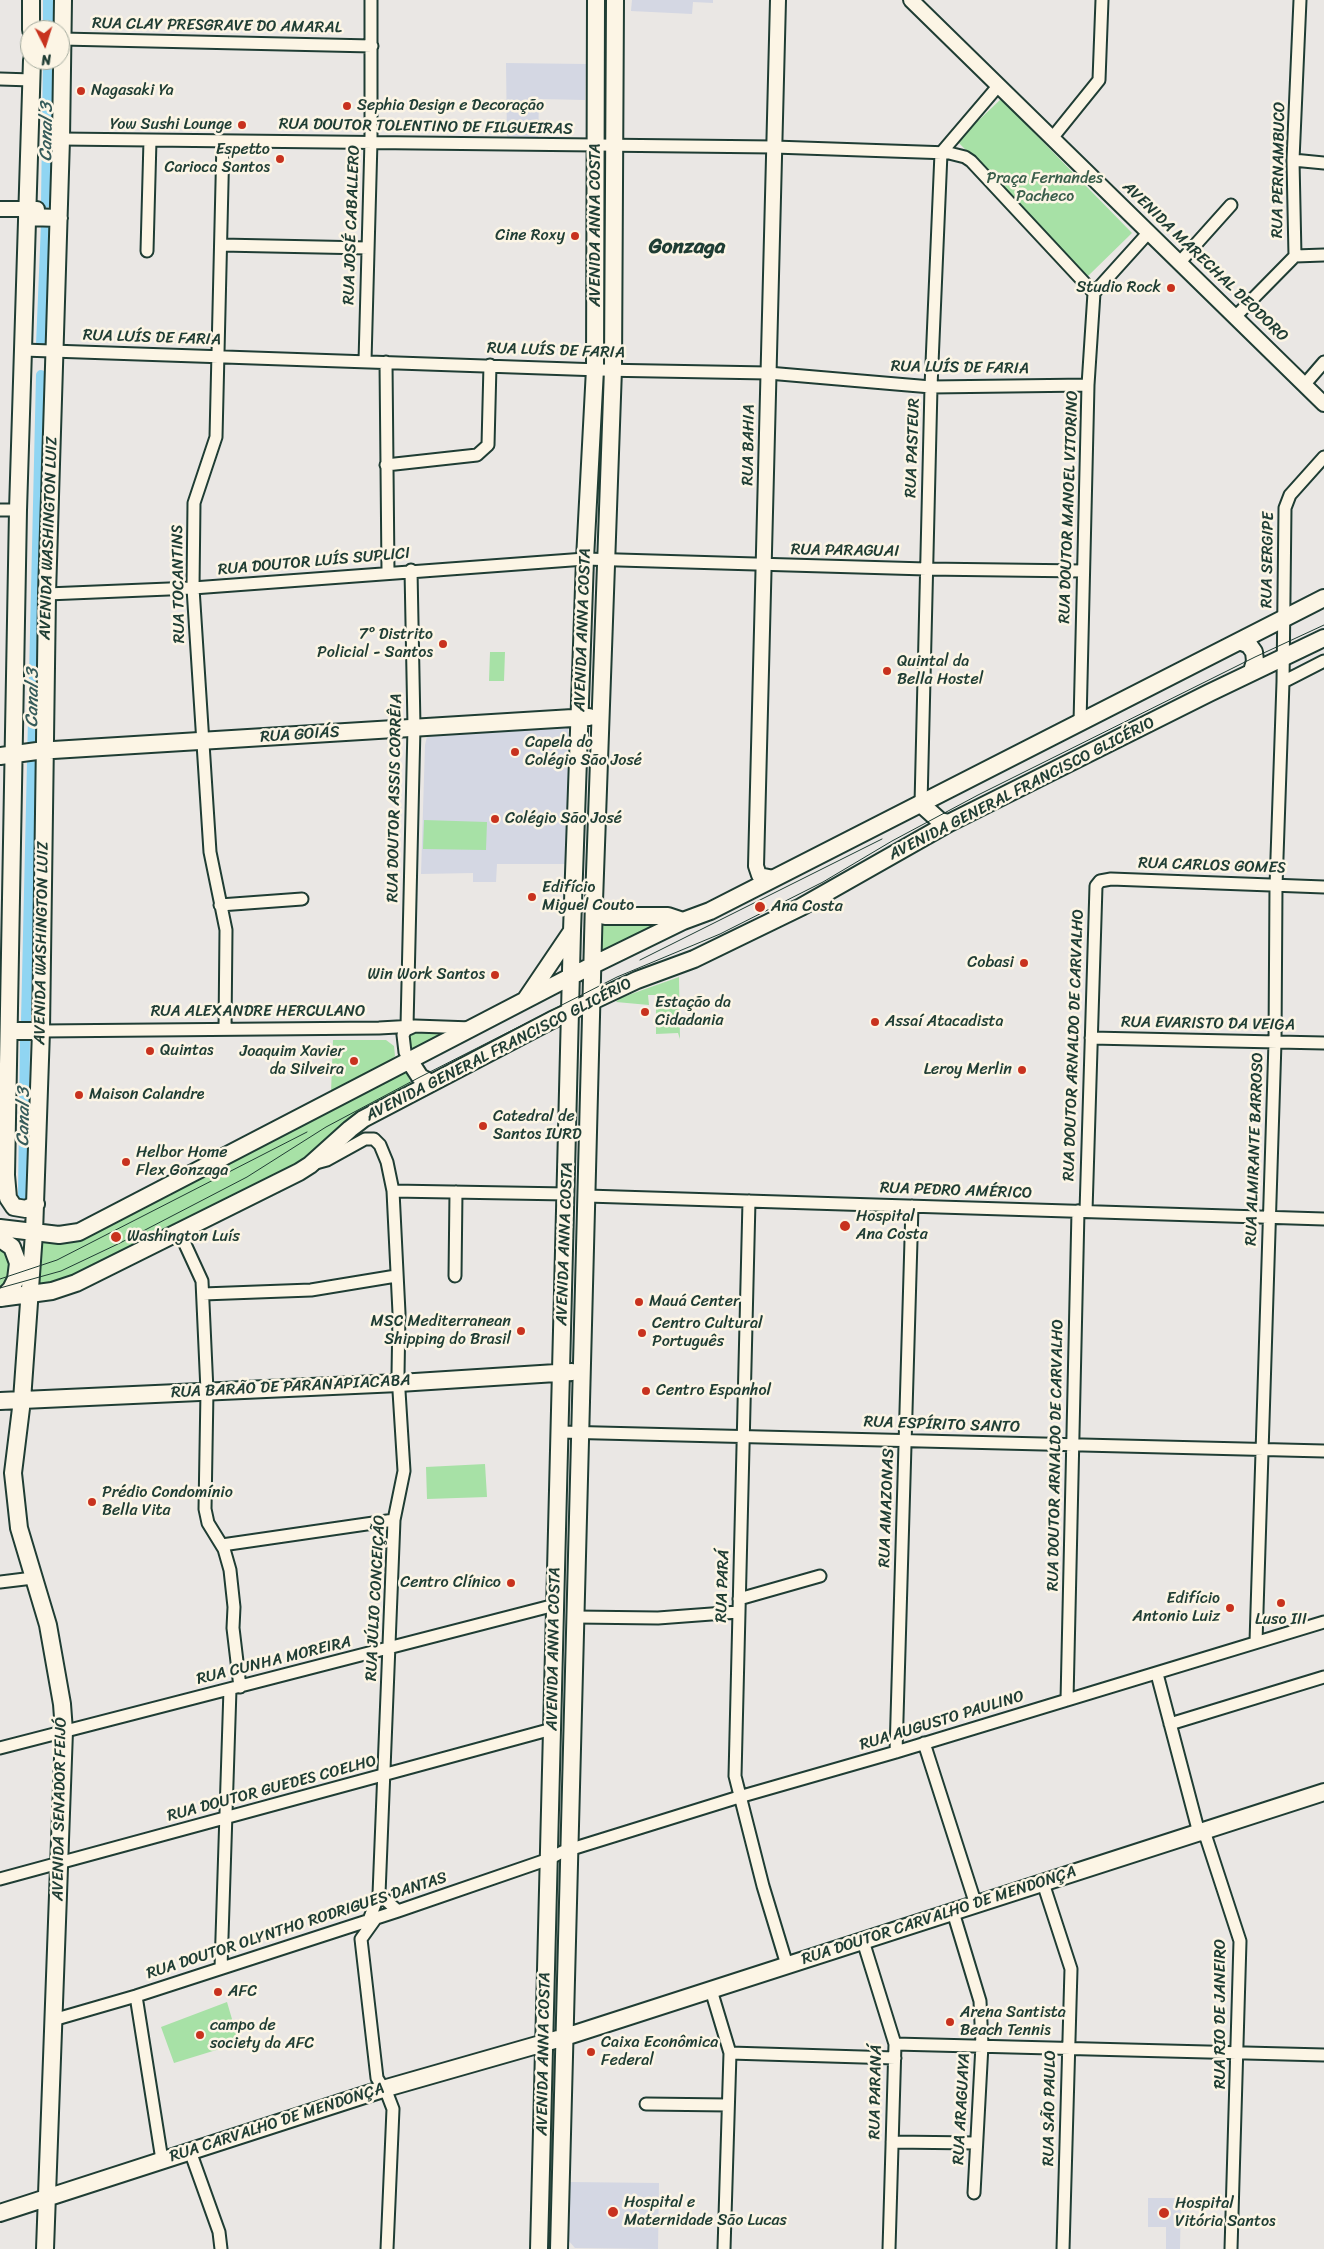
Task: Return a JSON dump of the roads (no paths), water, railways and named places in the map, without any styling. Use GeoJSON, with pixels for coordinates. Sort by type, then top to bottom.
{"type":"FeatureCollection","features":[{"type":"Feature","properties":{"kind":"main road"},"geometry":{"type":"LineString","coordinates":[[31,0],[31,20]]}},
{"type":"Feature","properties":{"kind":"main road","name":"AVENIDA WASHINGTON LUIZ"},"geometry":{"type":"LineString","coordinates":[[62,20],[63,0]]}},
{"type":"Feature","properties":{"kind":"main road","name":"AVENIDA ANNA COSTA"},"geometry":{"type":"LineString","coordinates":[[539,2249],[570,1850],[600,716],[594,560],[597,146],[596,0]]}},
{"type":"Feature","properties":{"kind":"main road","name":"AVENIDA ANNA COSTA"},"geometry":{"type":"LineString","coordinates":[[559,2249],[549,1859],[552,1730],[579,718],[612,369],[615,0]]}},
{"type":"Feature","properties":{"kind":"main road","name":"AVENIDA WASHINGTON LUIZ"},"geometry":{"type":"LineString","coordinates":[[27,1316],[30,1236],[35,1208],[38,1031],[23,753],[18,510],[32,70]]}},
{"type":"Feature","properties":{"kind":"main road","name":"AVENIDA WASHINGTON LUIZ"},"geometry":{"type":"LineString","coordinates":[[35,1208],[14,1207],[8,1198],[3,1178],[23,753],[47,594],[62,70]]}},
{"type":"Feature","properties":{"kind":"main road"},"geometry":{"type":"LineString","coordinates":[[27,213],[59,214]]}},
{"type":"Feature","properties":{"kind":"main road","name":"AVENIDA GENERAL FRANCISCO GLICÉRIO"},"geometry":{"type":"LineString","coordinates":[[0,1228],[30,1236],[70,1235],[88,1228],[409,1060],[476,1028],[593,965],[682,921],[710,911],[1324,598]]}},
{"type":"Feature","properties":{"kind":"main road","name":"AVENIDA GENERAL FRANCISCO GLICÉRIO"},"geometry":{"type":"LineString","coordinates":[[1,1298],[52,1291],[72,1285],[310,1165],[356,1124],[533,1030],[637,980],[694,959],[792,911],[949,823],[1252,671],[1324,638]]}},
{"type":"Feature","properties":{"kind":"main road"},"geometry":{"type":"LineString","coordinates":[[1240,641],[1249,645],[1254,652],[1255,661],[1252,671]]}},
{"type":"Feature","properties":{"kind":"main road","name":"RUA GOIÁS"},"geometry":{"type":"LineString","coordinates":[[23,753],[600,716]]}},
{"type":"Feature","properties":{"kind":"main road"},"geometry":{"type":"LineString","coordinates":[[921,804],[940,821],[949,823]]}},
{"type":"Feature","properties":{"kind":"main road"},"geometry":{"type":"LineString","coordinates":[[594,901],[598,910],[605,916],[668,916],[682,921]]}},
{"type":"Feature","properties":{"kind":"main road"},"geometry":{"type":"LineString","coordinates":[[524,1002],[572,931]]}},
{"type":"Feature","properties":{"kind":"main road"},"geometry":{"type":"LineString","coordinates":[[533,1030],[557,1030],[570,1039]]}},
{"type":"Feature","properties":{"kind":"main road"},"geometry":{"type":"LineString","coordinates":[[9,1031],[38,1031]]}},
{"type":"Feature","properties":{"kind":"main road"},"geometry":{"type":"LineString","coordinates":[[409,1060],[420,1077],[431,1084]]}},
{"type":"Feature","properties":{"kind":"main road"},"geometry":{"type":"LineString","coordinates":[[568,1151],[571,1159],[572,1189],[578,1194],[587,1196]]}},
{"type":"Feature","properties":{"kind":"main road"},"geometry":{"type":"LineString","coordinates":[[35,1208],[53,1226],[70,1235]]}},
{"type":"Feature","properties":{"kind":"main road"},"geometry":{"type":"LineString","coordinates":[[0,1239],[12,1247],[18,1263],[14,1284],[1,1298]]}},
{"type":"Feature","properties":{"kind":"main road","name":"AVENIDA SENADOR FEIJÓ"},"geometry":{"type":"LineString","coordinates":[[27,1316],[22,1400],[14,1459],[14,1487],[19,1528],[48,1625],[62,1704],[64,1732],[44,2249]]}},
{"type":"Feature","properties":{"kind":"main road","name":"RUA BARÃO DE PARANAPIACABA"},"geometry":{"type":"LineString","coordinates":[[0,1401],[399,1383],[582,1371]]}},
{"type":"Feature","properties":{"kind":"main road","name":"RUA DOUTOR CARVALHO DE MENDONÇA"},"geometry":{"type":"LineString","coordinates":[[555,2040],[1324,1792]]}},
{"type":"Feature","properties":{"kind":"main road","name":"RUA CARVALHO DE MENDONÇA"},"geometry":{"type":"LineString","coordinates":[[0,2213],[383,2089],[555,2040]]}},
{"type":"Feature","properties":{"kind":"street","name":"RUA JOSÉ CABALLERO"},"geometry":{"type":"LineString","coordinates":[[365,362],[371,142],[371,0]]}},
{"type":"Feature","properties":{"kind":"street","name":"RUA BAHIA"},"geometry":{"type":"LineString","coordinates":[[774,878],[759,875],[756,866],[778,0]]}},
{"type":"Feature","properties":{"kind":"street","name":"AVENIDA MARECHAL DEODORO"},"geometry":{"type":"LineString","coordinates":[[911,0],[1324,404]]}},
{"type":"Feature","properties":{"kind":"street"},"geometry":{"type":"LineString","coordinates":[[1053,137],[1099,80],[1102,0]]}},
{"type":"Feature","properties":{"kind":"street","name":"RUA PERNAMBUCO"},"geometry":{"type":"LineString","coordinates":[[1235,316],[1295,256],[1293,160],[1300,0]]}},
{"type":"Feature","properties":{"kind":"street","name":"RUA CLAY PRESGRAVE DO AMARAL"},"geometry":{"type":"LineString","coordinates":[[70,39],[372,46]]}},
{"type":"Feature","properties":{"kind":"street"},"geometry":{"type":"LineString","coordinates":[[0,79],[32,80]]}},
{"type":"Feature","properties":{"kind":"street"},"geometry":{"type":"LineString","coordinates":[[941,153],[1000,85]]}},
{"type":"Feature","properties":{"kind":"street","name":"RUA DOUTOR TOLENTINO DE FILGUEIRAS"},"geometry":{"type":"LineString","coordinates":[[61,138],[615,147],[774,147],[941,153]]}},
{"type":"Feature","properties":{"kind":"street"},"geometry":{"type":"LineString","coordinates":[[147,252],[150,140]]}},
{"type":"Feature","properties":{"kind":"street","name":"RUA TOCANTINS"},"geometry":{"type":"LineString","coordinates":[[223,140],[216,437],[194,503],[193,588],[210,852],[226,930],[225,1029]]}},
{"type":"Feature","properties":{"kind":"street"},"geometry":{"type":"LineString","coordinates":[[941,153],[957,154],[971,161],[1094,293],[1149,232]]}},
{"type":"Feature","properties":{"kind":"street","name":"RUA PASTEUR"},"geometry":{"type":"LineString","coordinates":[[921,804],[931,387],[941,153]]}},
{"type":"Feature","properties":{"kind":"street"},"geometry":{"type":"LineString","coordinates":[[1293,160],[1324,163]]}},
{"type":"Feature","properties":{"kind":"street"},"geometry":{"type":"LineString","coordinates":[[1180,262],[1231,205]]}},
{"type":"Feature","properties":{"kind":"street"},"geometry":{"type":"LineString","coordinates":[[0,209],[27,213]]}},
{"type":"Feature","properties":{"kind":"street"},"geometry":{"type":"LineString","coordinates":[[221,245],[368,248]]}},
{"type":"Feature","properties":{"kind":"street"},"geometry":{"type":"LineString","coordinates":[[1295,256],[1324,255]]}},
{"type":"Feature","properties":{"kind":"street","name":"RUA DOUTOR MANOEL VITORINO"},"geometry":{"type":"LineString","coordinates":[[1080,723],[1088,385],[1094,293]]}},
{"type":"Feature","properties":{"kind":"street","name":"RUA LUÍS DE FARIA"},"geometry":{"type":"LineString","coordinates":[[23,350],[768,373],[931,387],[1088,385]]}},
{"type":"Feature","properties":{"kind":"street"},"geometry":{"type":"LineString","coordinates":[[386,362],[388,572]]}},
{"type":"Feature","properties":{"kind":"street"},"geometry":{"type":"LineString","coordinates":[[1305,384],[1324,362]]}},
{"type":"Feature","properties":{"kind":"street"},"geometry":{"type":"LineString","coordinates":[[386,465],[476,455],[488,445],[490,365]]}},
{"type":"Feature","properties":{"kind":"street","name":"RUA SERGIPE"},"geometry":{"type":"LineString","coordinates":[[1283,656],[1286,504],[1290,495],[1324,456]]}},
{"type":"Feature","properties":{"kind":"street"},"geometry":{"type":"LineString","coordinates":[[0,510],[18,510]]}},
{"type":"Feature","properties":{"kind":"street","name":"RUA DOUTOR LUÍS SUPLICI"},"geometry":{"type":"LineString","coordinates":[[47,594],[193,588],[411,570],[594,560]]}},
{"type":"Feature","properties":{"kind":"street","name":"RUA PARAGUAI"},"geometry":{"type":"LineString","coordinates":[[594,560],[1083,572]]}},
{"type":"Feature","properties":{"kind":"street","name":"RUA DOUTOR ASSIS CORRÊIA"},"geometry":{"type":"LineString","coordinates":[[411,570],[414,727],[411,1026]]}},
{"type":"Feature","properties":{"kind":"street","name":"RUA ALMIRANTE BARROSO"},"geometry":{"type":"LineString","coordinates":[[1256,1642],[1275,1042],[1276,886],[1283,656]]}},
{"type":"Feature","properties":{"kind":"street"},"geometry":{"type":"LineString","coordinates":[[1283,682],[1324,661]]}},
{"type":"Feature","properties":{"kind":"street","name":"RUA CARLOS GOMES"},"geometry":{"type":"LineString","coordinates":[[1100,881],[1111,879],[1324,887]]}},
{"type":"Feature","properties":{"kind":"street","name":"RUA DOUTOR ARNALDO DE CARVALHO"},"geometry":{"type":"LineString","coordinates":[[1067,1700],[1073,1445],[1091,1038],[1094,891],[1100,881]]}},
{"type":"Feature","properties":{"kind":"street"},"geometry":{"type":"LineString","coordinates":[[220,905],[302,899]]}},
{"type":"Feature","properties":{"kind":"street"},"geometry":{"type":"LineString","coordinates":[[409,1060],[405,1052],[403,1036],[411,1026]]}},
{"type":"Feature","properties":{"kind":"street","name":"RUA ALEXANDRE HERCULANO"},"geometry":{"type":"LineString","coordinates":[[38,1031],[411,1026],[476,1028]]}},
{"type":"Feature","properties":{"kind":"street","name":"RUA EVARISTO DA VEIGA"},"geometry":{"type":"LineString","coordinates":[[1091,1038],[1324,1043]]}},
{"type":"Feature","properties":{"kind":"street","name":"RUA JÚLIO CONCEIÇÃO"},"geometry":{"type":"LineString","coordinates":[[310,1165],[327,1160],[365,1139],[374,1140],[380,1145],[387,1162],[393,1191],[399,1383],[404,1471],[394,1520],[379,1894],[372,1919],[361,1939]]}},
{"type":"Feature","properties":{"kind":"street"},"geometry":{"type":"LineString","coordinates":[[393,1191],[567,1194]]}},
{"type":"Feature","properties":{"kind":"street"},"geometry":{"type":"LineString","coordinates":[[456,1192],[456,1276]]}},
{"type":"Feature","properties":{"kind":"street","name":"RUA PEDRO AMÉRICO"},"geometry":{"type":"LineString","coordinates":[[587,1196],[1324,1219]]}},
{"type":"Feature","properties":{"kind":"street","name":"RUA PARÁ"},"geometry":{"type":"LineString","coordinates":[[749,1201],[735,1776],[739,1797],[787,1965]]}},
{"type":"Feature","properties":{"kind":"street","name":"RUA AMAZONAS"},"geometry":{"type":"LineString","coordinates":[[896,1752],[912,1206]]}},
{"type":"Feature","properties":{"kind":"street"},"geometry":{"type":"LineString","coordinates":[[180,1231],[202,1281],[207,1391],[206,1509],[210,1528],[222,1545],[230,1570],[234,1607],[235,1688],[225,1818],[221,1968]]}},
{"type":"Feature","properties":{"kind":"street"},"geometry":{"type":"LineString","coordinates":[[203,1294],[310,1290],[396,1276]]}},
{"type":"Feature","properties":{"kind":"street","name":"RUA ESPÍRITO SANTO"},"geometry":{"type":"LineString","coordinates":[[560,1432],[1324,1451]]}},
{"type":"Feature","properties":{"kind":"street"},"geometry":{"type":"LineString","coordinates":[[222,1545],[394,1520]]}},
{"type":"Feature","properties":{"kind":"street"},"geometry":{"type":"LineString","coordinates":[[739,1599],[820,1576]]}},
{"type":"Feature","properties":{"kind":"street"},"geometry":{"type":"LineString","coordinates":[[0,1582],[33,1578]]}},
{"type":"Feature","properties":{"kind":"street","name":"RUA CUNHA MOREIRA"},"geometry":{"type":"LineString","coordinates":[[0,1748],[556,1606]]}},
{"type":"Feature","properties":{"kind":"street"},"geometry":{"type":"LineString","coordinates":[[576,1617],[658,1618],[738,1612]]}},
{"type":"Feature","properties":{"kind":"street","name":"RUA AUGUSTO PAULINO"},"geometry":{"type":"LineString","coordinates":[[570,1850],[739,1797],[1157,1674],[1324,1622]]}},
{"type":"Feature","properties":{"kind":"street","name":"RUA RIO DE JANEIRO"},"geometry":{"type":"LineString","coordinates":[[1157,1674],[1199,1833],[1206,1837],[1240,1940],[1231,2249]]}},
{"type":"Feature","properties":{"kind":"street"},"geometry":{"type":"LineString","coordinates":[[1170,1724],[1324,1677]]}},
{"type":"Feature","properties":{"kind":"street","name":"RUA DOUTOR GUEDES COELHO"},"geometry":{"type":"LineString","coordinates":[[0,1879],[552,1730]]}},
{"type":"Feature","properties":{"kind":"street"},"geometry":{"type":"LineString","coordinates":[[924,1743],[976,1905]]}},
{"type":"Feature","properties":{"kind":"street","name":"RUA DOUTOR OLYNTHO RODRIGUES DANTAS"},"geometry":{"type":"LineString","coordinates":[[53,2020],[136,1996],[398,1911],[570,1850]]}},
{"type":"Feature","properties":{"kind":"street","name":"RUA SÃO PAULO"},"geometry":{"type":"LineString","coordinates":[[1043,1883],[1071,1969],[1063,2249]]}},
{"type":"Feature","properties":{"kind":"street"},"geometry":{"type":"LineString","coordinates":[[379,1894],[398,1911]]}},
{"type":"Feature","properties":{"kind":"street","name":"RUA ARAGUAYA"},"geometry":{"type":"LineString","coordinates":[[953,1912],[980,2001],[982,2045],[974,2193]]}},
{"type":"Feature","properties":{"kind":"street"},"geometry":{"type":"LineString","coordinates":[[340,1930],[361,1939],[377,2078],[393,2109],[387,2249]]}},
{"type":"Feature","properties":{"kind":"street","name":"RUA PARANÁ"},"geometry":{"type":"LineString","coordinates":[[863,1941],[895,2044],[889,2249]]}},
{"type":"Feature","properties":{"kind":"street"},"geometry":{"type":"LineString","coordinates":[[711,1990],[730,2053],[724,2249]]}},
{"type":"Feature","properties":{"kind":"street"},"geometry":{"type":"LineString","coordinates":[[136,1996],[162,2160]]}},
{"type":"Feature","properties":{"kind":"street"},"geometry":{"type":"LineString","coordinates":[[895,2044],[1324,2055]]}},
{"type":"Feature","properties":{"kind":"street"},"geometry":{"type":"LineString","coordinates":[[730,2053],[895,2058]]}},
{"type":"Feature","properties":{"kind":"street"},"geometry":{"type":"LineString","coordinates":[[646,2104],[728,2104]]}},
{"type":"Feature","properties":{"kind":"street"},"geometry":{"type":"LineString","coordinates":[[892,2142],[976,2143]]}},
{"type":"Feature","properties":{"kind":"street"},"geometry":{"type":"LineString","coordinates":[[190,2151],[219,2232],[220,2249]]}},
{"type":"Feature","properties":{"kind":"waterway","name":"Canal 3"},"geometry":{"type":"LineString","coordinates":[[48,0],[48,20]]}},
{"type":"Feature","properties":{"kind":"waterway","name":"Canal 3"},"geometry":{"type":"LineString","coordinates":[[46,203],[48,70]]}},
{"type":"Feature","properties":{"kind":"waterway","name":"Canal 3"},"geometry":{"type":"LineString","coordinates":[[41,345],[46,224]]}},
{"type":"Feature","properties":{"kind":"waterway","name":"Canal 3"},"geometry":{"type":"LineString","coordinates":[[26,1020],[41,375]]}},
{"type":"Feature","properties":{"kind":"waterway","name":"Canal 3"},"geometry":{"type":"LineString","coordinates":[[23,1195],[25,1039]]}},
{"type":"Feature","properties":{"kind":"tram line"},"geometry":{"type":"LineString","coordinates":[[0,1288],[61,1271],[120,1243],[247,1177],[326,1127],[420,1077],[617,977],[720,934],[823,882],[892,841],[978,795],[1255,657],[1324,625]]}},
{"type":"Feature","properties":{"kind":"tram line"},"geometry":{"type":"LineString","coordinates":[[640,960],[882,839]]}},
{"type":"Feature","properties":{"kind":"tram line"},"geometry":{"type":"LineString","coordinates":[[0,1279],[57,1260],[307,1132]]}},
{"type":"Feature","properties":{"kind":"place","name":"Nagasaki Ya"},"geometry":{"type":"Point","coordinates":[81,91]}},
{"type":"Feature","properties":{"kind":"place","name":"Sephia Design e Decoração"},"geometry":{"type":"Point","coordinates":[347,106]}},
{"type":"Feature","properties":{"kind":"place","name":"Yow Sushi Lounge"},"geometry":{"type":"Point","coordinates":[242,125]}},
{"type":"Feature","properties":{"kind":"place","name":"Espetto Carioca Santos"},"geometry":{"type":"Point","coordinates":[280,159]}},
{"type":"Feature","properties":{"kind":"place","name":"Cine Roxy"},"geometry":{"type":"Point","coordinates":[575,236]}},
{"type":"Feature","properties":{"kind":"place","name":"Studio Rock"},"geometry":{"type":"Point","coordinates":[1171,288]}},
{"type":"Feature","properties":{"kind":"place","name":"7° Distrito Policial - Santos"},"geometry":{"type":"Point","coordinates":[443,644]}},
{"type":"Feature","properties":{"kind":"place","name":"Quintal da Bella Hostel"},"geometry":{"type":"Point","coordinates":[887,671]}},
{"type":"Feature","properties":{"kind":"place","name":"Capela do Colégio São José"},"geometry":{"type":"Point","coordinates":[515,752]}},
{"type":"Feature","properties":{"kind":"place","name":"Colégio São José"},"geometry":{"type":"Point","coordinates":[495,819]}},
{"type":"Feature","properties":{"kind":"place","name":"Edifício Miguel Couto"},"geometry":{"type":"Point","coordinates":[532,897]}},
{"type":"Feature","properties":{"kind":"place","name":"Ana Costa"},"geometry":{"type":"Point","coordinates":[760,907]}},
{"type":"Feature","properties":{"kind":"place","name":"Cobasi"},"geometry":{"type":"Point","coordinates":[1024,963]}},
{"type":"Feature","properties":{"kind":"place","name":"Win Work Santos"},"geometry":{"type":"Point","coordinates":[495,975]}},
{"type":"Feature","properties":{"kind":"place","name":"Estação da Cidadania"},"geometry":{"type":"Point","coordinates":[645,1012]}},
{"type":"Feature","properties":{"kind":"place","name":"Assaí Atacadista"},"geometry":{"type":"Point","coordinates":[875,1022]}},
{"type":"Feature","properties":{"kind":"place","name":"Quintas"},"geometry":{"type":"Point","coordinates":[150,1051]}},
{"type":"Feature","properties":{"kind":"place","name":"Joaquim Xavier da Silveira"},"geometry":{"type":"Point","coordinates":[354,1061]}},
{"type":"Feature","properties":{"kind":"place","name":"Leroy Merlin"},"geometry":{"type":"Point","coordinates":[1022,1070]}},
{"type":"Feature","properties":{"kind":"place","name":"Maison Calandre"},"geometry":{"type":"Point","coordinates":[79,1095]}},
{"type":"Feature","properties":{"kind":"place","name":"Catedral de Santos IURD"},"geometry":{"type":"Point","coordinates":[483,1126]}},
{"type":"Feature","properties":{"kind":"place","name":"Helbor Home Flex Gonzaga"},"geometry":{"type":"Point","coordinates":[126,1162]}},
{"type":"Feature","properties":{"kind":"place","name":"Hospital Ana Costa"},"geometry":{"type":"Point","coordinates":[845,1226]}},
{"type":"Feature","properties":{"kind":"place","name":"Washington Luís"},"geometry":{"type":"Point","coordinates":[116,1237]}},
{"type":"Feature","properties":{"kind":"place","name":"Mauá Center"},"geometry":{"type":"Point","coordinates":[639,1302]}},
{"type":"Feature","properties":{"kind":"place","name":"MSC Mediterranean Shipping do Brasil"},"geometry":{"type":"Point","coordinates":[521,1331]}},
{"type":"Feature","properties":{"kind":"place","name":"Centro Cultural Português"},"geometry":{"type":"Point","coordinates":[642,1333]}},
{"type":"Feature","properties":{"kind":"place","name":"Centro Espanhol"},"geometry":{"type":"Point","coordinates":[646,1391]}},
{"type":"Feature","properties":{"kind":"place","name":"Prédio Condomínio Bella Vita"},"geometry":{"type":"Point","coordinates":[92,1502]}},
{"type":"Feature","properties":{"kind":"place","name":"Centro Clínico"},"geometry":{"type":"Point","coordinates":[511,1583]}},
{"type":"Feature","properties":{"kind":"place","name":"Luso III"},"geometry":{"type":"Point","coordinates":[1281,1603]}},
{"type":"Feature","properties":{"kind":"place","name":"Edifício Antonio Luiz"},"geometry":{"type":"Point","coordinates":[1230,1608]}},
{"type":"Feature","properties":{"kind":"place","name":"AFC"},"geometry":{"type":"Point","coordinates":[218,1992]}},
{"type":"Feature","properties":{"kind":"place","name":"Arena Santista Beach Tennis"},"geometry":{"type":"Point","coordinates":[950,2022]}},
{"type":"Feature","properties":{"kind":"place","name":"campo de society da AFC"},"geometry":{"type":"Point","coordinates":[200,2035]}},
{"type":"Feature","properties":{"kind":"place","name":"Caixa Econômica Federal"},"geometry":{"type":"Point","coordinates":[591,2052]}},
{"type":"Feature","properties":{"kind":"place","name":"Hospital e Maternidade São Lucas"},"geometry":{"type":"Point","coordinates":[613,2212]}},
{"type":"Feature","properties":{"kind":"place","name":"Hospital Vitória Santos"},"geometry":{"type":"Point","coordinates":[1164,2213]}},
{"type":"Feature","properties":{"kind":"district","name":"Gonzaga"},"geometry":{"type":"Point","coordinates":[687,248]}},
{"type":"Feature","properties":{"kind":"park label","name":"Praça Fernandes Pacheco"},"geometry":{"type":"Point","coordinates":[1045,188]}}]}
